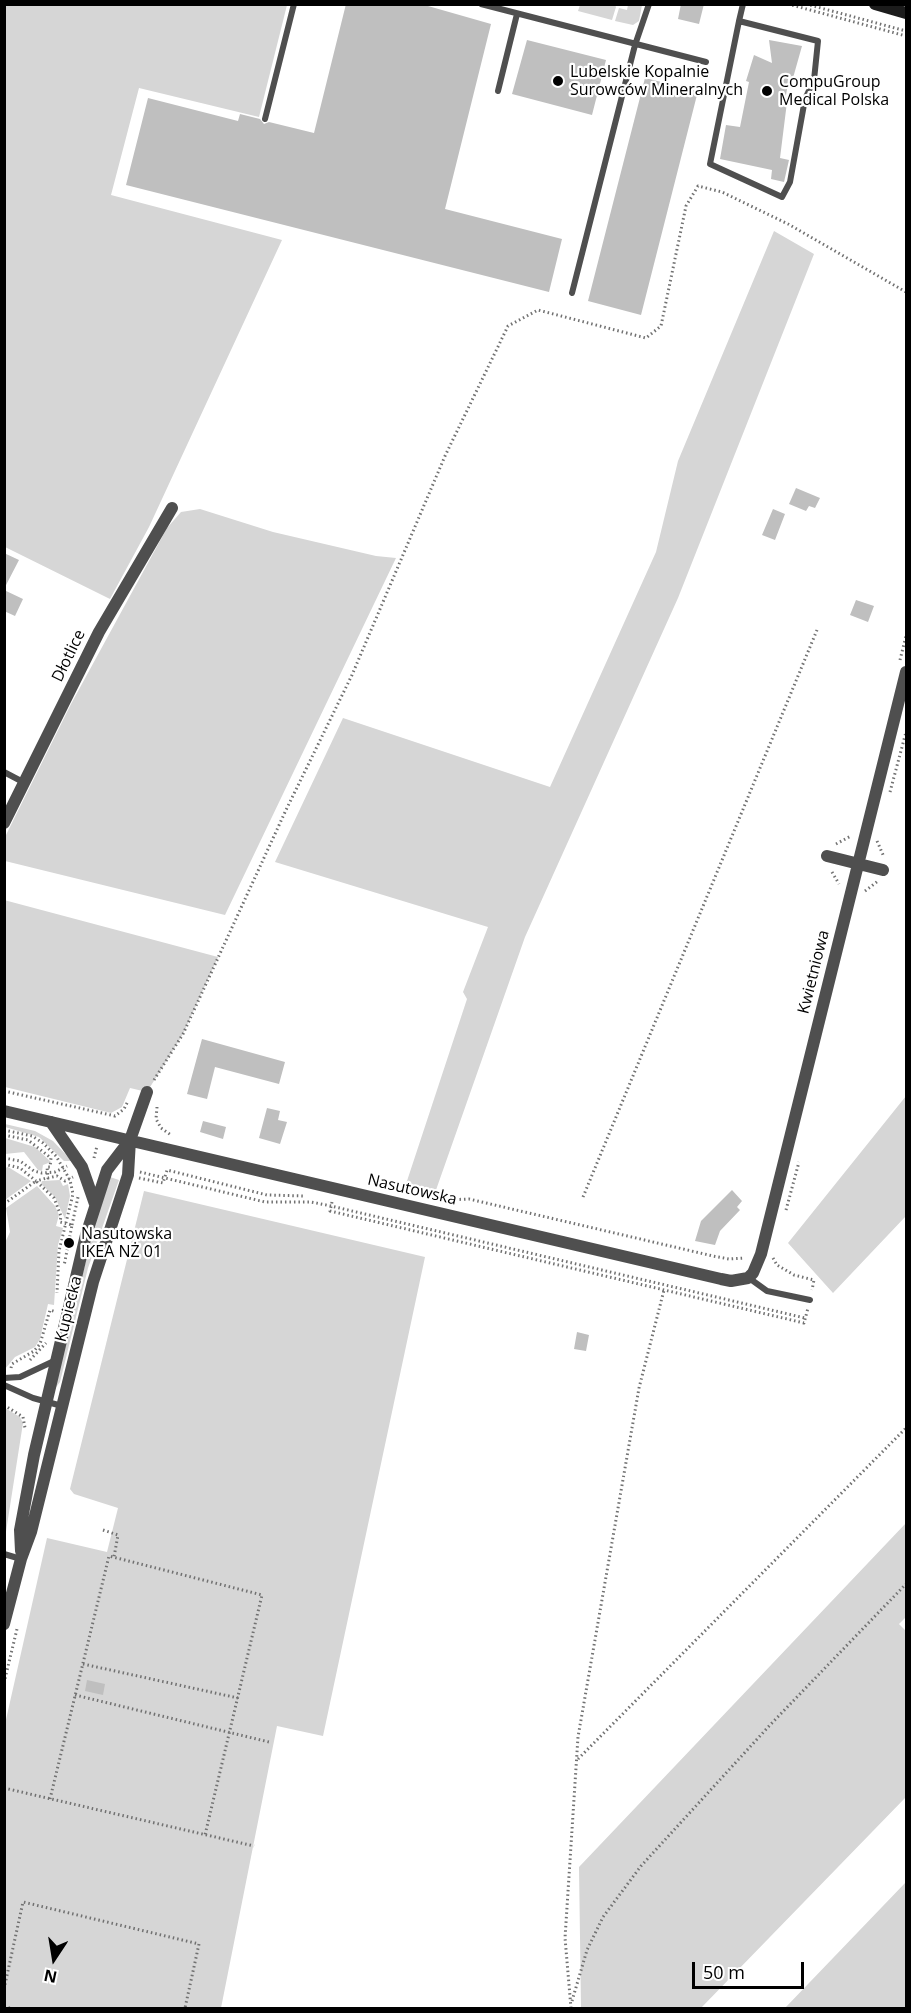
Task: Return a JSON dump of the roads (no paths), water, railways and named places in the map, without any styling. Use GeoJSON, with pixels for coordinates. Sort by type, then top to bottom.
{"type":"FeatureCollection","features":[{"type":"Feature","properties":{"kind":"street"},"geometry":{"type":"LineString","coordinates":[[875,4],[906,13]]}},
{"type":"Feature","properties":{"kind":"street","name":"Dłotlice"},"geometry":{"type":"LineString","coordinates":[[4,823],[99,632],[172,508]]}},
{"type":"Feature","properties":{"kind":"street","name":"Kwietniowa"},"geometry":{"type":"LineString","coordinates":[[748,1278],[753,1273],[761,1254],[906,672]]}},
{"type":"Feature","properties":{"kind":"street"},"geometry":{"type":"LineString","coordinates":[[827,856],[883,870]]}},
{"type":"Feature","properties":{"kind":"street"},"geometry":{"type":"LineString","coordinates":[[130,1140],[147,1092]]}},
{"type":"Feature","properties":{"kind":"street","name":"Nasutowska"},"geometry":{"type":"LineString","coordinates":[[4,1111],[731,1281],[748,1278]]}},
{"type":"Feature","properties":{"kind":"street"},"geometry":{"type":"LineString","coordinates":[[51,1122],[79,1168],[95,1204]]}},
{"type":"Feature","properties":{"kind":"street","name":"Kupiecka"},"geometry":{"type":"LineString","coordinates":[[21,1559],[20,1530],[45,1402],[95,1204],[110,1164],[130,1140]]}},
{"type":"Feature","properties":{"kind":"street","name":"Kupiecka"},"geometry":{"type":"LineString","coordinates":[[4,1623],[21,1559],[32,1532],[93,1282],[128,1172],[130,1140]]}},
{"type":"Feature","properties":{"kind":"lane"},"geometry":{"type":"LineString","coordinates":[[265,119],[294,4]]}},
{"type":"Feature","properties":{"kind":"lane"},"geometry":{"type":"LineString","coordinates":[[481,4],[706,62]]}},
{"type":"Feature","properties":{"kind":"lane"},"geometry":{"type":"LineString","coordinates":[[572,293],[635,45],[649,4]]}},
{"type":"Feature","properties":{"kind":"lane"},"geometry":{"type":"LineString","coordinates":[[739,21],[818,40],[814,80],[805,99],[790,182],[782,197],[710,164],[742,4]]}},
{"type":"Feature","properties":{"kind":"lane"},"geometry":{"type":"LineString","coordinates":[[498,91],[517,14]]}},
{"type":"Feature","properties":{"kind":"lane"},"geometry":{"type":"LineString","coordinates":[[4,772],[23,782]]}},
{"type":"Feature","properties":{"kind":"lane"},"geometry":{"type":"LineString","coordinates":[[748,1278],[767,1292],[810,1300]]}},
{"type":"Feature","properties":{"kind":"lane"},"geometry":{"type":"LineString","coordinates":[[4,1378],[15,1377],[55,1361]]}},
{"type":"Feature","properties":{"kind":"lane"},"geometry":{"type":"LineString","coordinates":[[4,1386],[62,1406]]}},
{"type":"Feature","properties":{"kind":"lane"},"geometry":{"type":"LineString","coordinates":[[4,1554],[21,1559]]}},
{"type":"Feature","properties":{"kind":"place","name":"Lubelskie Kopalnie Surowców Mineralnych"},"geometry":{"type":"Point","coordinates":[558,81]}},
{"type":"Feature","properties":{"kind":"place","name":"CompuGroup Medical Polska"},"geometry":{"type":"Point","coordinates":[767,91]}},
{"type":"Feature","properties":{"kind":"place","name":"Nasutowska IKEA NŻ 01"},"geometry":{"type":"Point","coordinates":[69,1243]}}]}
